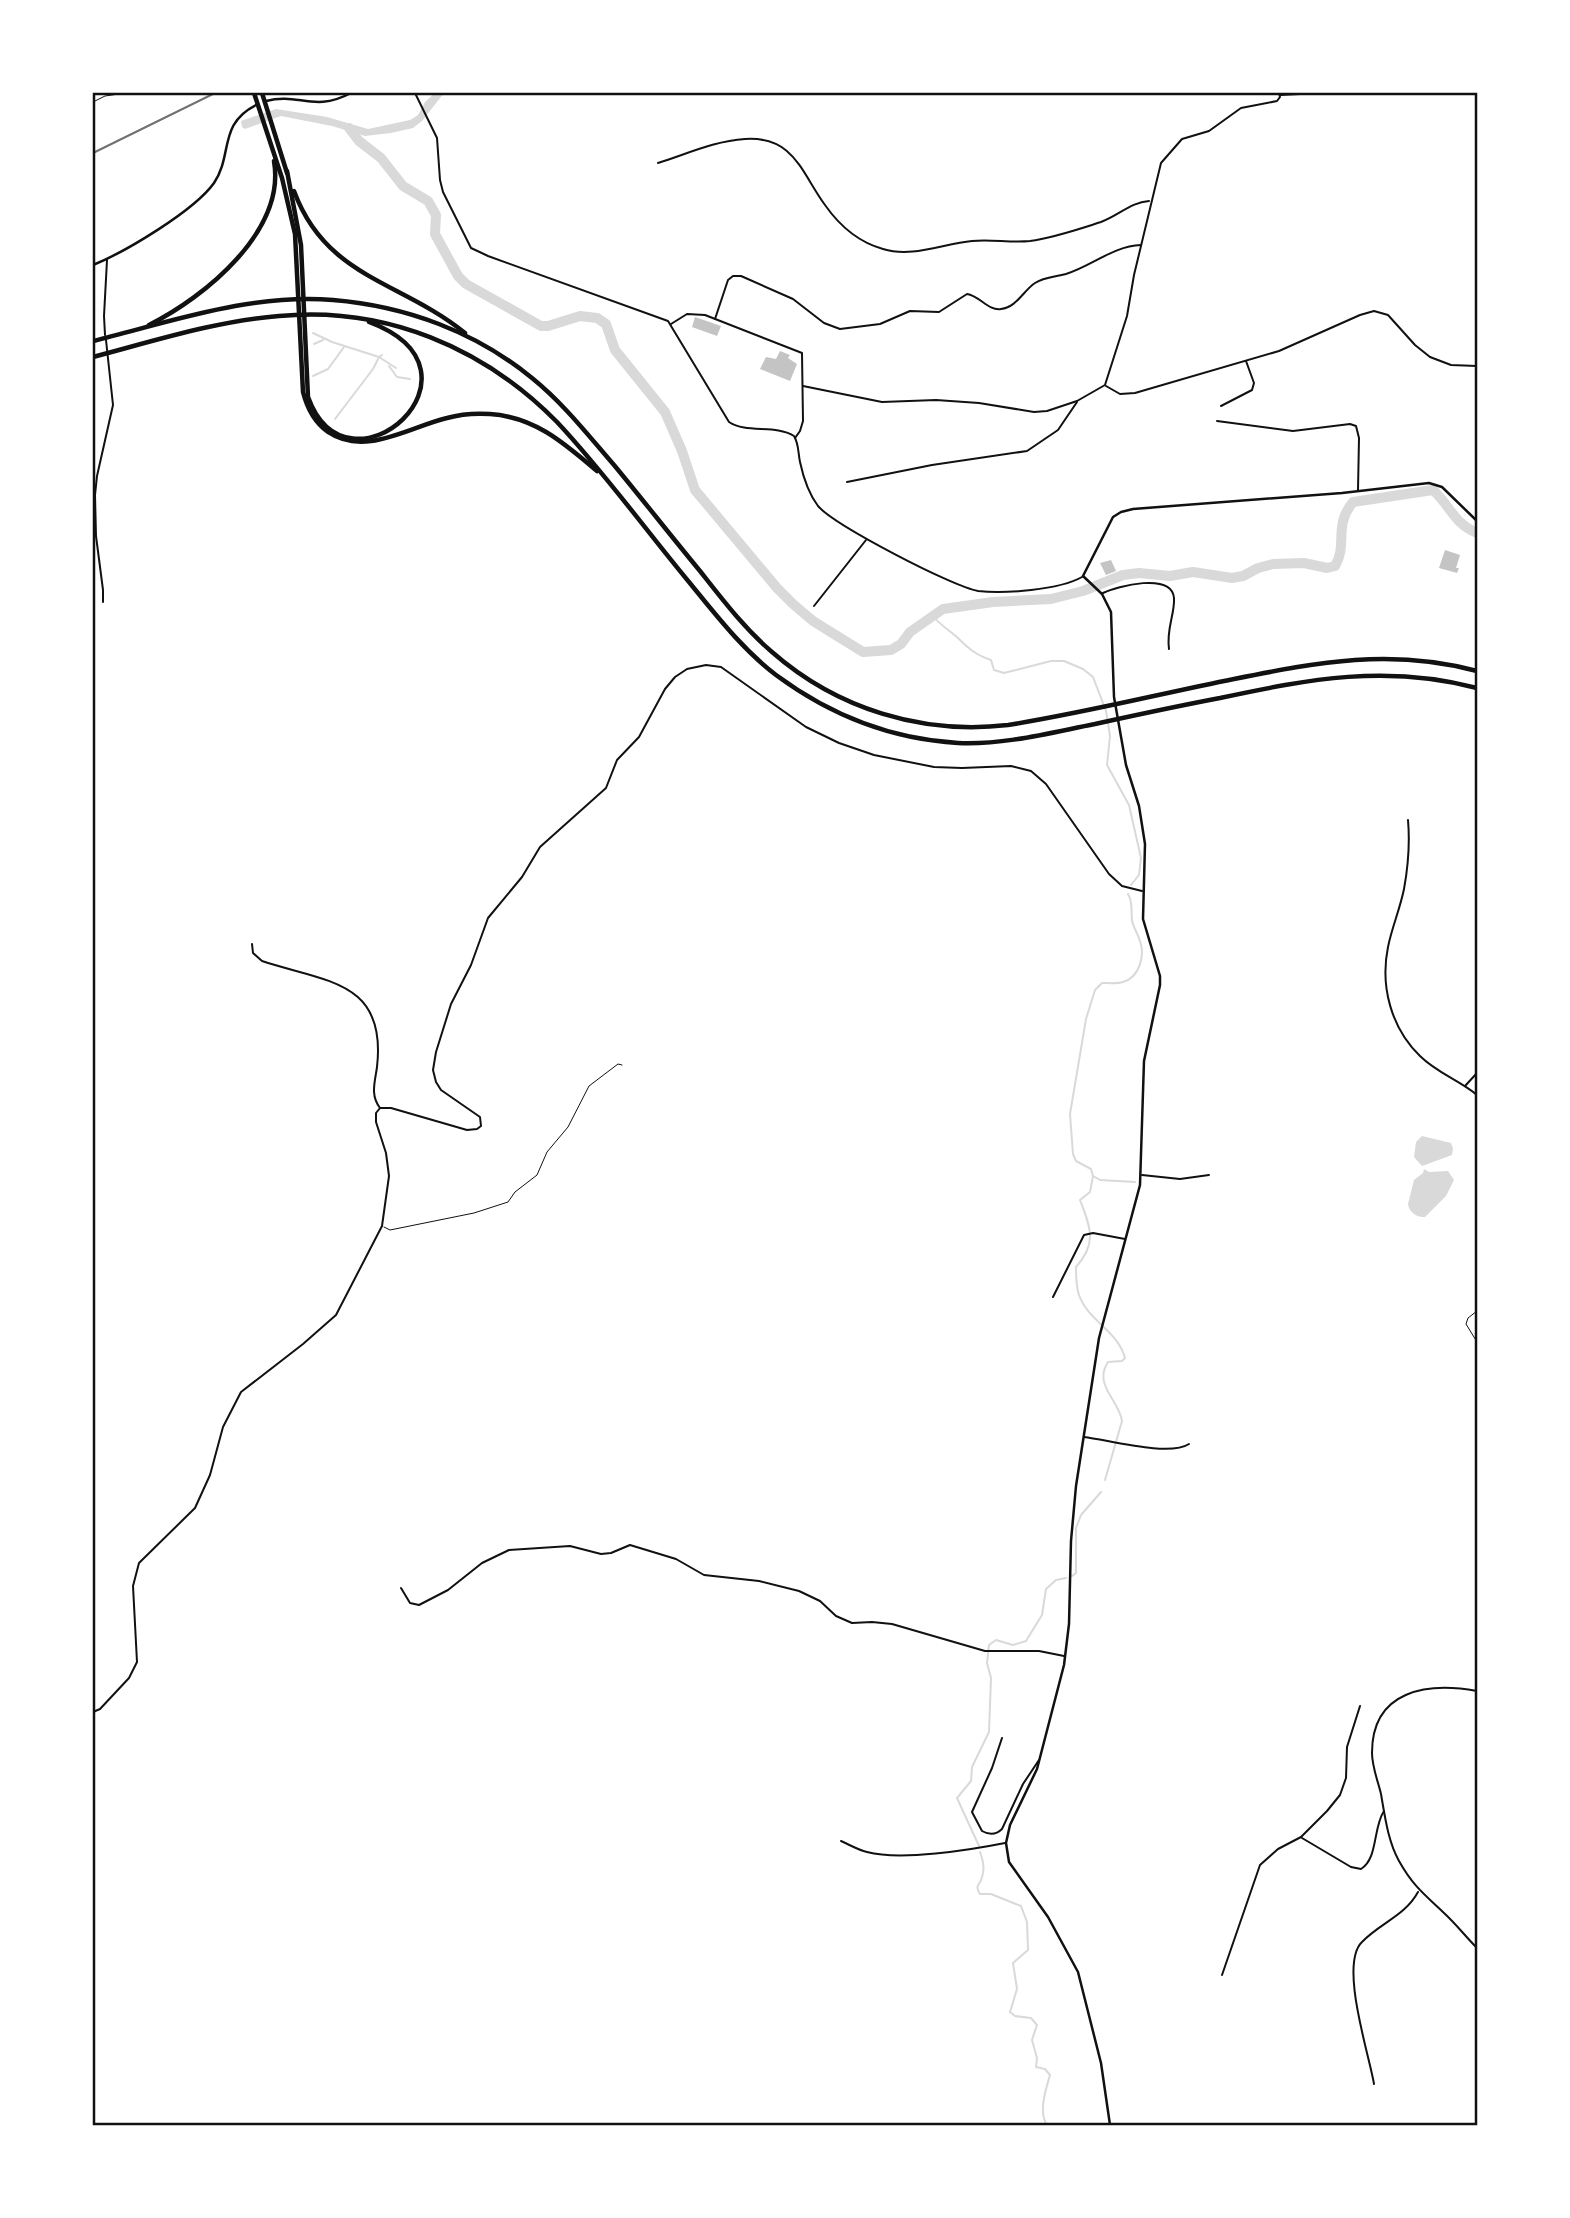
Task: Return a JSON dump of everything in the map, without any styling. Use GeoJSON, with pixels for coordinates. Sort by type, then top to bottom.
{"type":"FeatureCollection","features":[{"type":"Feature","properties":{"kind":"highway"},"geometry":{"type":"LineString","coordinates":[[254,93],[291,209],[297,247],[303,392],[311,415],[322,427],[341,439],[365,443],[460,415],[503,415],[534,425],[554,436],[606,479]]}},
{"type":"Feature","properties":{"kind":"highway"},"geometry":{"type":"LineString","coordinates":[[262,93],[287,171],[307,221],[320,239],[358,271],[445,318],[471,338],[519,367],[562,405],[746,626],[771,652],[802,676],[853,704],[907,721],[963,727],[996,727],[1290,668],[1354,658],[1410,659],[1477,671]]}},
{"type":"Feature","properties":{"kind":"highway"},"geometry":{"type":"LineString","coordinates":[[139,329],[200,294],[228,268],[250,242],[275,193],[276,177],[271,147]]}},
{"type":"Feature","properties":{"kind":"highway"},"geometry":{"type":"LineString","coordinates":[[287,171],[302,256],[308,397],[319,417],[330,427],[352,437],[369,438],[390,431],[408,417],[418,396],[420,372],[415,356],[405,341],[388,329],[358,318]]}},
{"type":"Feature","properties":{"kind":"highway"},"geometry":{"type":"LineString","coordinates":[[93,341],[217,311],[279,300],[324,299],[405,312],[471,338]]}},
{"type":"Feature","properties":{"kind":"highway"},"geometry":{"type":"LineString","coordinates":[[93,357],[228,324],[280,316],[326,315],[397,326],[432,337],[467,353],[499,372],[550,415],[606,479],[708,606],[745,648],[774,673],[813,700],[866,725],[921,739],[979,743],[1030,737],[1302,681],[1353,675],[1408,675],[1477,688]]}},
{"type":"Feature","properties":{"kind":"street"},"geometry":{"type":"LineString","coordinates":[[93,265],[153,232],[209,188],[218,176],[231,129],[247,110],[274,99],[322,103],[351,93]]}},
{"type":"Feature","properties":{"kind":"street"},"geometry":{"type":"LineString","coordinates":[[415,93],[439,142],[442,189],[473,250],[663,318],[671,324],[729,422],[737,426],[787,432],[795,438]]}},
{"type":"Feature","properties":{"kind":"street"},"geometry":{"type":"LineString","coordinates":[[803,386],[882,402],[947,401],[1034,412],[1047,411],[1077,401],[1105,385],[1127,316],[1150,201],[1161,163],[1179,141],[1209,131],[1241,108],[1277,101],[1280,94],[1320,93]]}},
{"type":"Feature","properties":{"kind":"street"},"geometry":{"type":"LineString","coordinates":[[658,163],[728,141],[752,139],[773,142],[789,152],[801,165],[821,198],[843,225],[870,245],[902,252],[970,241],[1040,239],[1104,221],[1133,205],[1150,201]]}},
{"type":"Feature","properties":{"kind":"street"},"geometry":{"type":"LineString","coordinates":[[715,319],[728,280],[733,276],[741,276],[793,299],[828,326],[856,328],[880,324],[910,312],[939,312],[967,294],[991,308],[1005,308],[1014,304],[1037,282],[1066,274],[1112,252],[1142,245]]}},
{"type":"Feature","properties":{"kind":"street"},"geometry":{"type":"LineString","coordinates":[[103,602],[95,495],[113,405],[104,322],[107,259]]}},
{"type":"Feature","properties":{"kind":"street"},"geometry":{"type":"LineString","coordinates":[[1105,385],[1117,393],[1129,394],[1284,349],[1360,315],[1378,311],[1388,315],[1415,345],[1430,357],[1451,365],[1477,366]]}},
{"type":"Feature","properties":{"kind":"street"},"geometry":{"type":"LineString","coordinates":[[671,324],[687,314],[700,314],[800,352],[803,357],[803,422],[795,438],[802,468],[815,501],[835,521],[866,539],[975,590],[1044,588],[1068,583],[1083,576],[1108,525],[1121,512],[1433,483],[1442,488],[1477,522]]}},
{"type":"Feature","properties":{"kind":"street"},"geometry":{"type":"LineString","coordinates":[[1221,407],[1252,390],[1254,383],[1246,360]]}},
{"type":"Feature","properties":{"kind":"street"},"geometry":{"type":"LineString","coordinates":[[847,482],[932,465],[1027,451],[1058,430],[1077,401]]}},
{"type":"Feature","properties":{"kind":"street"},"geometry":{"type":"LineString","coordinates":[[1217,421],[1293,431],[1356,426],[1359,438],[1358,491]]}},
{"type":"Feature","properties":{"kind":"street"},"geometry":{"type":"LineString","coordinates":[[814,606],[866,539]]}},
{"type":"Feature","properties":{"kind":"street"},"geometry":{"type":"LineString","coordinates":[[1083,576],[1101,592],[1109,605],[1113,623],[1113,687],[1126,765],[1142,821],[1146,860],[1143,919],[1160,981],[1144,1061],[1141,1175],[1103,1322],[1083,1437],[1072,1526],[1069,1624],[1065,1657],[1037,1769],[1010,1825],[1006,1843],[1010,1862],[1048,1917],[1078,1972],[1101,2063],[1110,2125]]}},
{"type":"Feature","properties":{"kind":"street"},"geometry":{"type":"LineString","coordinates":[[1101,592],[1142,583],[1162,585],[1169,589],[1174,599],[1168,628],[1169,649]]}},
{"type":"Feature","properties":{"kind":"street"},"geometry":{"type":"LineString","coordinates":[[380,1108],[391,1108],[470,1130],[481,1126],[480,1118],[438,1086],[433,1070],[451,1004],[474,957],[486,922],[496,906],[522,877],[540,847],[603,792],[617,760],[639,737],[665,689],[675,677],[693,667],[713,665],[727,670],[767,702],[806,727],[862,751],[934,767],[1011,766],[1031,771],[1046,784],[1109,874],[1122,886],[1143,891]]}},
{"type":"Feature","properties":{"kind":"street"},"geometry":{"type":"LineString","coordinates":[[1408,820],[1406,876],[1387,956],[1388,996],[1398,1027],[1411,1047],[1440,1073],[1477,1095]]}},
{"type":"Feature","properties":{"kind":"street"},"geometry":{"type":"LineString","coordinates":[[251,944],[253,953],[262,961],[340,985],[361,999],[369,1009],[377,1032],[374,1100],[380,1108]]}},
{"type":"Feature","properties":{"kind":"street"},"geometry":{"type":"LineString","coordinates":[[1465,1086],[1477,1073]]}},
{"type":"Feature","properties":{"kind":"street"},"geometry":{"type":"LineString","coordinates":[[93,1712],[100,1709],[129,1678],[137,1662],[133,1586],[139,1563],[195,1508],[210,1475],[223,1427],[241,1392],[310,1339],[336,1315],[382,1226],[389,1183],[386,1153],[376,1122],[376,1113],[380,1108]]}},
{"type":"Feature","properties":{"kind":"street"},"geometry":{"type":"LineString","coordinates":[[93,1136],[93,1147]]}},
{"type":"Feature","properties":{"kind":"street"},"geometry":{"type":"LineString","coordinates":[[1141,1175],[1180,1179],[1209,1175]]}},
{"type":"Feature","properties":{"kind":"street"},"geometry":{"type":"LineString","coordinates":[[1053,1297],[1087,1233],[1126,1239]]}},
{"type":"Feature","properties":{"kind":"street"},"geometry":{"type":"LineString","coordinates":[[1083,1437],[1169,1450],[1189,1444]]}},
{"type":"Feature","properties":{"kind":"street"},"geometry":{"type":"LineString","coordinates":[[401,1588],[410,1603],[419,1605],[447,1590],[482,1563],[509,1550],[570,1546],[601,1554],[630,1545],[676,1559],[704,1574],[759,1581],[799,1591],[820,1601],[835,1616],[852,1623],[892,1623],[985,1651],[1040,1651],[1065,1657]]}},
{"type":"Feature","properties":{"kind":"street"},"geometry":{"type":"LineString","coordinates":[[1477,1692],[1457,1688],[1421,1690],[1399,1697],[1383,1711],[1377,1723],[1372,1754],[1395,1853],[1419,1892],[1443,1912],[1477,1948]]}},
{"type":"Feature","properties":{"kind":"street"},"geometry":{"type":"LineString","coordinates":[[1222,1975],[1260,1865],[1278,1849],[1301,1837],[1340,1795],[1346,1778],[1347,1747],[1360,1706]]}},
{"type":"Feature","properties":{"kind":"street"},"geometry":{"type":"LineString","coordinates":[[1002,1738],[972,1812],[982,1830],[991,1834],[1002,1829],[1026,1777],[1040,1759]]}},
{"type":"Feature","properties":{"kind":"street"},"geometry":{"type":"LineString","coordinates":[[1301,1837],[1342,1862],[1361,1869],[1369,1861],[1378,1821],[1384,1810]]}},
{"type":"Feature","properties":{"kind":"street"},"geometry":{"type":"LineString","coordinates":[[841,1841],[866,1852],[881,1854],[967,1850],[1006,1843]]}},
{"type":"Feature","properties":{"kind":"street"},"geometry":{"type":"LineString","coordinates":[[1374,2084],[1357,2004],[1355,1954],[1363,1940],[1407,1909],[1419,1892]]}},
{"type":"Feature","properties":{"kind":"lane"},"geometry":{"type":"LineString","coordinates":[[382,1226],[390,1230],[402,1228],[474,1213],[508,1202],[515,1192],[537,1175],[547,1152],[568,1127],[589,1086],[618,1065],[622,1065]]}},
{"type":"Feature","properties":{"kind":"lane"},"geometry":{"type":"LineString","coordinates":[[1477,1311],[1468,1318],[1466,1324],[1477,1342]]}},
{"type":"Feature","properties":{"kind":"path"},"geometry":{"type":"LineString","coordinates":[[93,102],[101,97],[127,93]]}},
{"type":"Feature","properties":{"kind":"shaded area"},"geometry":{"type":"Polygon","coordinates":[[[435,93],[444,93],[422,121],[413,128],[391,133],[365,136],[281,116],[245,129],[241,121],[276,109],[327,117],[368,129],[410,120],[418,115],[425,102],[435,93]]]}},
{"type":"Feature","properties":{"kind":"shaded area"},"geometry":{"type":"Polygon","coordinates":[[[1422,1136],[1451,1143],[1452,1155],[1422,1166],[1414,1157],[1416,1142],[1422,1136]]]}},
{"type":"Feature","properties":{"kind":"shaded area"},"geometry":{"type":"Polygon","coordinates":[[[1424,1169],[1429,1172],[1448,1171],[1454,1180],[1446,1196],[1422,1217],[1412,1212],[1408,1204],[1414,1180],[1424,1169]]]}},
{"type":"Feature","properties":{"kind":"building"},"geometry":{"type":"Polygon","coordinates":[[[695,317],[721,326],[717,336],[692,327],[695,317]]]}},
{"type":"Feature","properties":{"kind":"building"},"geometry":{"type":"Polygon","coordinates":[[[780,351],[790,355],[788,358],[797,364],[790,381],[760,369],[766,357],[776,359],[780,351]]]}},
{"type":"Feature","properties":{"kind":"building"},"geometry":{"type":"Polygon","coordinates":[[[1445,550],[1460,555],[1457,573],[1439,568],[1445,550]]]}},
{"type":"Feature","properties":{"kind":"building"},"geometry":{"type":"Polygon","coordinates":[[[1111,560],[1116,571],[1106,575],[1100,563],[1111,560]]]}},
{"type":"Feature","properties":{"kind":"waterway"},"geometry":{"type":"LineString","coordinates":[[349,128],[359,141],[381,158],[403,186],[428,201],[436,215],[435,234],[458,276],[466,284],[541,326],[580,316],[597,318],[606,324],[615,350],[665,412],[695,490],[793,604],[813,621],[863,652],[891,650],[901,644],[910,632],[943,609],[993,602],[1051,599],[1083,591],[1123,575],[1139,573],[1170,576],[1193,572],[1232,578],[1273,564],[1304,563],[1327,568],[1335,566],[1339,558],[1344,519],[1353,502],[1433,490],[1462,524],[1477,533]]}},
{"type":"Feature","properties":{"kind":"waterway"},"geometry":{"type":"LineString","coordinates":[[313,333],[379,357],[382,355]]}},
{"type":"Feature","properties":{"kind":"waterway"},"geometry":{"type":"LineString","coordinates":[[314,344],[323,340]]}},
{"type":"Feature","properties":{"kind":"waterway"},"geometry":{"type":"LineString","coordinates":[[313,376],[328,369],[344,347]]}},
{"type":"Feature","properties":{"kind":"waterway"},"geometry":{"type":"LineString","coordinates":[[335,419],[379,357],[396,368]]}},
{"type":"Feature","properties":{"kind":"waterway"},"geometry":{"type":"LineString","coordinates":[[389,366],[397,377],[410,379]]}},
{"type":"Feature","properties":{"kind":"waterway"},"geometry":{"type":"LineString","coordinates":[[932,615],[969,648],[991,660],[994,670],[1004,673],[1051,661],[1064,661],[1083,669],[1093,677],[1106,711],[1110,736],[1107,765],[1129,805],[1141,858],[1139,875],[1131,885]]}},
{"type":"Feature","properties":{"kind":"waterway"},"geometry":{"type":"LineString","coordinates":[[1105,1480],[1122,1421],[1105,1385],[1104,1370],[1108,1362],[1122,1361],[1125,1358],[1116,1340],[1089,1312],[1078,1292],[1076,1267],[1090,1242],[1089,1226],[1080,1200],[1090,1192],[1093,1176],[1091,1169],[1076,1161],[1073,1154],[1070,1114],[1086,1019],[1095,990],[1102,983],[1118,983],[1129,979],[1140,965],[1141,947],[1128,894]]}},
{"type":"Feature","properties":{"kind":"waterway"},"geometry":{"type":"LineString","coordinates":[[1093,1176],[1100,1180],[1135,1182]]}},
{"type":"Feature","properties":{"kind":"waterway"},"geometry":{"type":"LineString","coordinates":[[1072,1576],[1076,1573],[1076,1528],[1081,1515],[1101,1492]]}},
{"type":"Feature","properties":{"kind":"waterway"},"geometry":{"type":"LineString","coordinates":[[979,1846],[957,1798],[971,1781],[972,1767],[989,1732],[989,1645],[996,1640],[1013,1645],[1026,1641],[1042,1615],[1046,1589],[1056,1580],[1066,1578]]}},
{"type":"Feature","properties":{"kind":"waterway"},"geometry":{"type":"LineString","coordinates":[[980,1852],[983,1861],[983,1874],[977,1887],[980,1894],[991,1894],[1021,1906],[1027,1922],[1028,1950],[1013,1963],[1017,1989],[1010,2012],[1015,2016],[1031,2018],[1037,2025],[1032,2040],[1037,2058],[1036,2067],[1045,2069],[1050,2075],[1043,2107],[1047,2125]]}},
{"type":"Feature","properties":{"kind":"railway"},"geometry":{"type":"LineString","coordinates":[[93,153],[215,93]]}}]}
